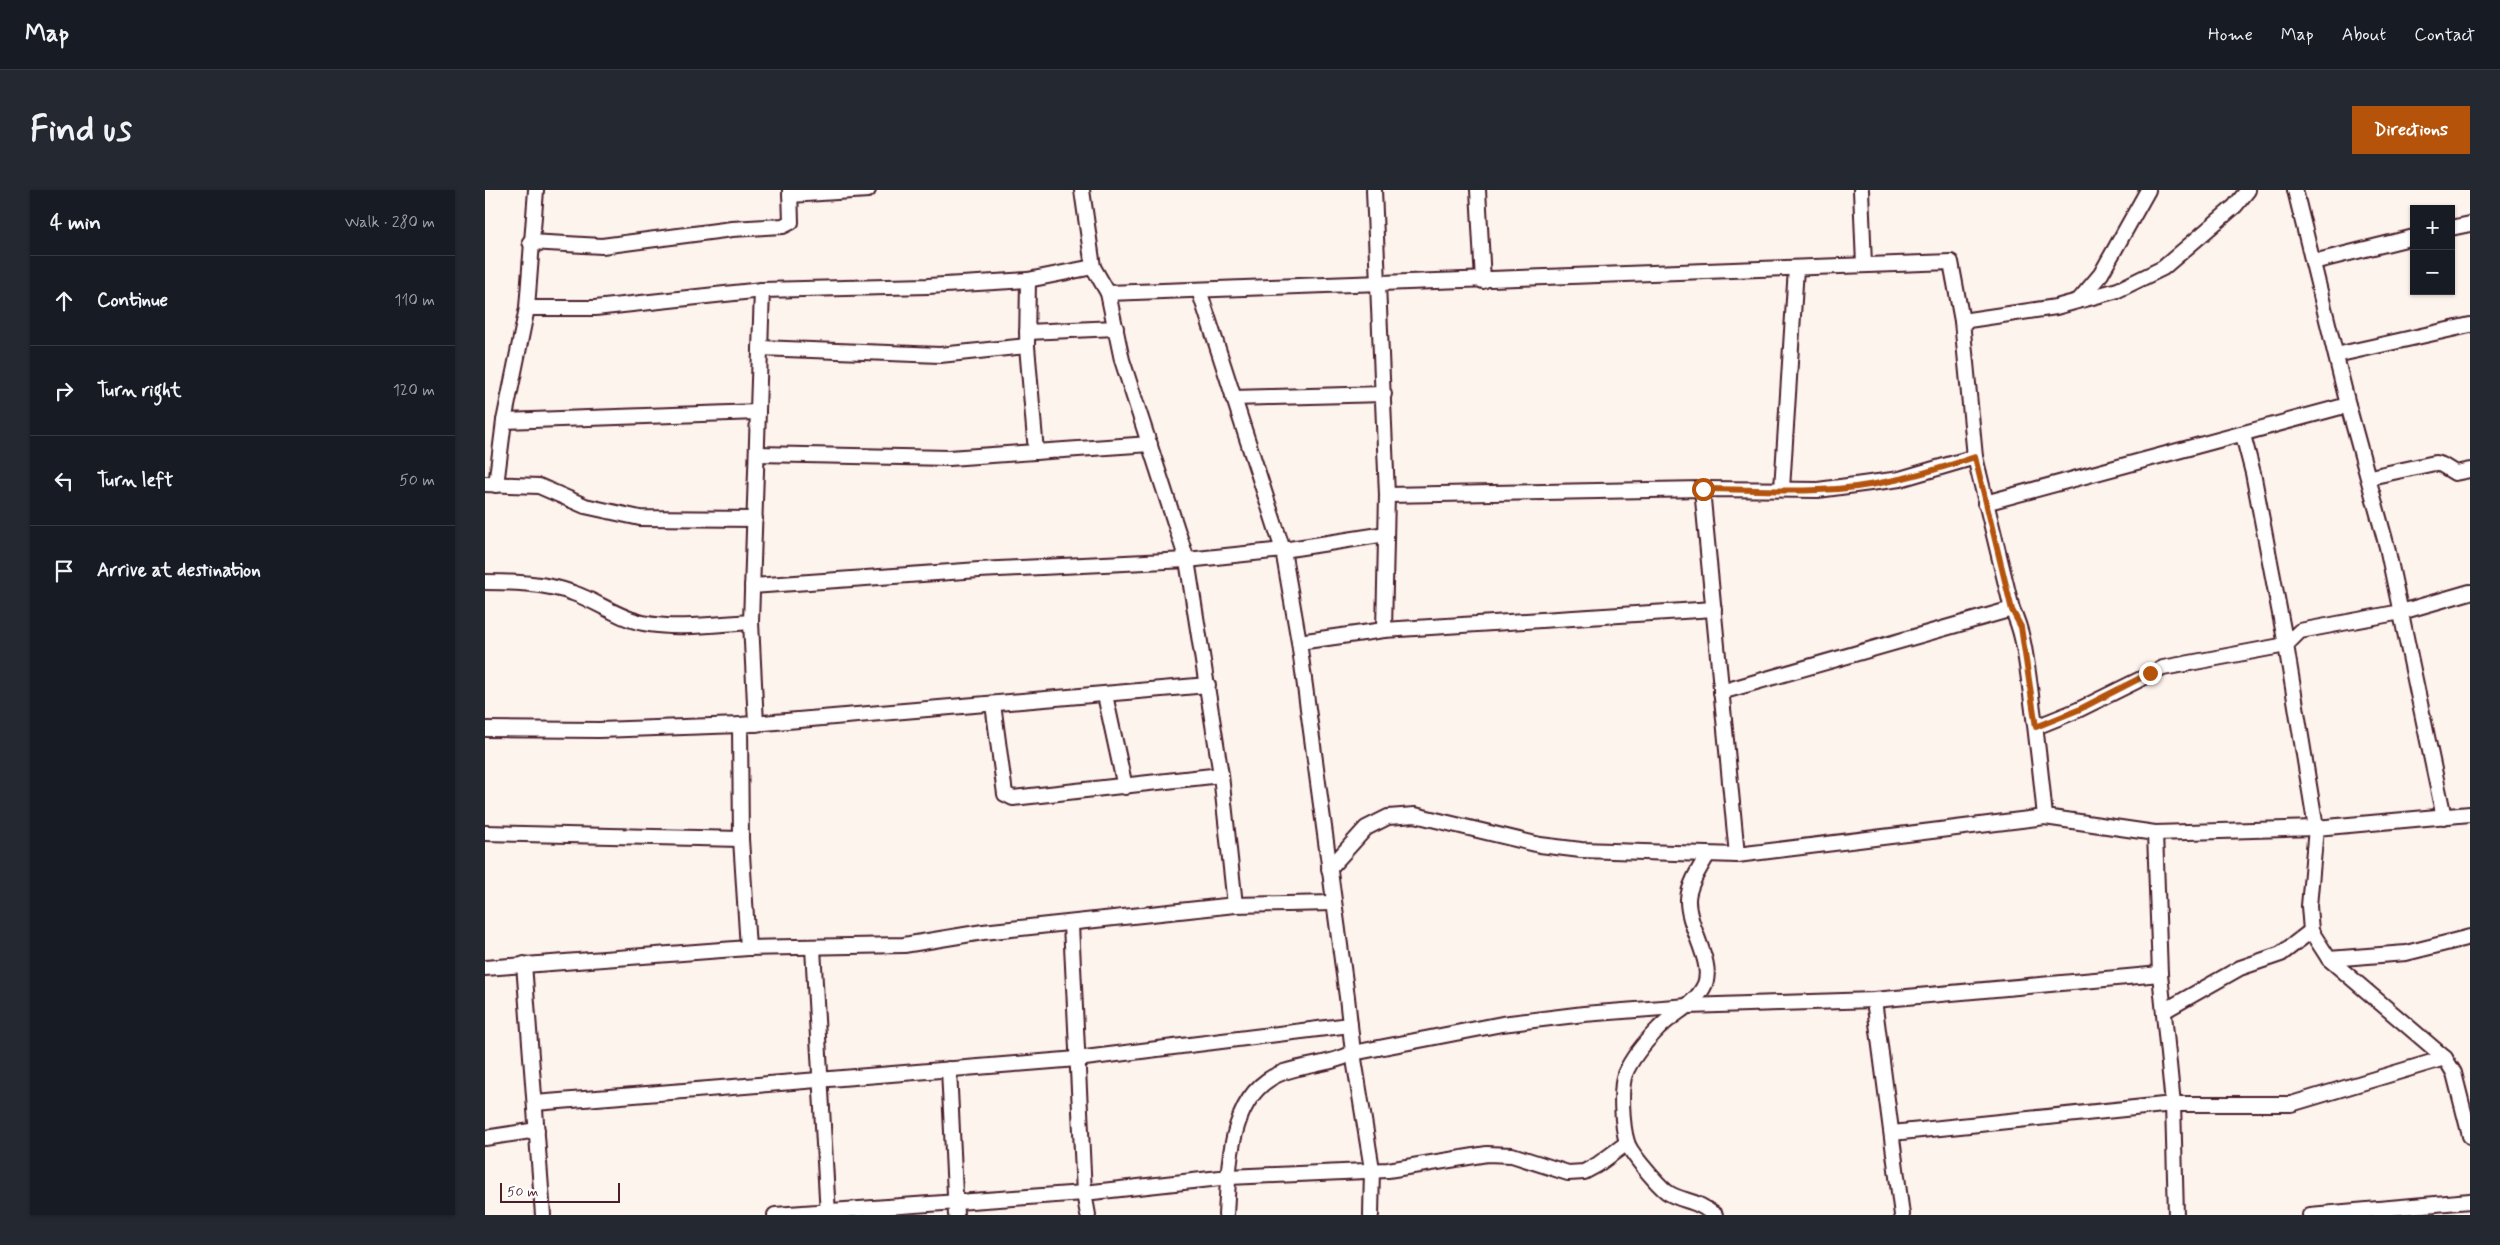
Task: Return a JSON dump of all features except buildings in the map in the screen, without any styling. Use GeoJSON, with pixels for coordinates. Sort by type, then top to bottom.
{"type":"FeatureCollection","features":[{"type":"Feature","properties":{"kind":"street"},"geometry":{"type":"LineString","coordinates":[[536,190],[527,308],[491,485],[539,486],[585,506],[640,518],[755,519]]}},
{"type":"Feature","properties":{"kind":"street"},"geometry":{"type":"LineString","coordinates":[[531,242],[602,246],[732,229],[783,226],[791,222],[790,192],[868,190]]}},
{"type":"Feature","properties":{"kind":"street"},"geometry":{"type":"LineString","coordinates":[[1082,190],[1093,267],[1108,293],[1123,360],[1187,560],[1221,775],[1235,905]]}},
{"type":"Feature","properties":{"kind":"street"},"geometry":{"type":"LineString","coordinates":[[1374,190],[1387,495],[1384,630]]}},
{"type":"Feature","properties":{"kind":"street"},"geometry":{"type":"LineString","coordinates":[[1478,190],[1483,281]]}},
{"type":"Feature","properties":{"kind":"street"},"geometry":{"type":"LineString","coordinates":[[1861,190],[1864,265]]}},
{"type":"Feature","properties":{"kind":"street"},"geometry":{"type":"LineString","coordinates":[[2079,300],[2101,274],[2147,190]]}},
{"type":"Feature","properties":{"kind":"street"},"geometry":{"type":"LineString","coordinates":[[1962,322],[2056,307],[2118,290],[2163,268],[2235,206],[2248,190]]}},
{"type":"Feature","properties":{"kind":"street"},"geometry":{"type":"LineString","coordinates":[[2295,190],[2348,405],[2370,477],[2401,612],[2444,817]]}},
{"type":"Feature","properties":{"kind":"street"},"geometry":{"type":"LineString","coordinates":[[2455,227],[2470,224]]}},
{"type":"Feature","properties":{"kind":"street"},"geometry":{"type":"LineString","coordinates":[[2313,262],[2410,239]]}},
{"type":"Feature","properties":{"kind":"street"},"geometry":{"type":"LineString","coordinates":[[1108,293],[1379,285],[1951,262],[1962,322],[1975,457],[2012,610],[2021,627],[2036,727],[2045,817]]}},
{"type":"Feature","properties":{"kind":"street"},"geometry":{"type":"LineString","coordinates":[[527,308],[595,308],[762,290],[928,286],[1028,280],[1093,267]]}},
{"type":"Feature","properties":{"kind":"street"},"geometry":{"type":"LineString","coordinates":[[1782,489],[1796,268]]}},
{"type":"Feature","properties":{"kind":"street"},"geometry":{"type":"LineString","coordinates":[[1028,280],[1027,339],[1036,452]]}},
{"type":"Feature","properties":{"kind":"street"},"geometry":{"type":"LineString","coordinates":[[756,724],[751,586],[755,519],[762,290]]}},
{"type":"Feature","properties":{"kind":"street"},"geometry":{"type":"LineString","coordinates":[[1199,290],[1283,550],[1299,642],[1353,1052],[1372,1169],[1371,1215]]}},
{"type":"Feature","properties":{"kind":"street"},"geometry":{"type":"LineString","coordinates":[[2336,355],[2470,325]]}},
{"type":"Feature","properties":{"kind":"street"},"geometry":{"type":"LineString","coordinates":[[760,348],[940,354],[1027,339],[1116,328]]}},
{"type":"Feature","properties":{"kind":"street"},"geometry":{"type":"LineString","coordinates":[[1233,398],[1384,394]]}},
{"type":"Feature","properties":{"kind":"street"},"geometry":{"type":"LineString","coordinates":[[1985,503],[2243,435],[2348,405]]}},
{"type":"Feature","properties":{"kind":"street"},"geometry":{"type":"LineString","coordinates":[[504,421],[757,412]]}},
{"type":"Feature","properties":{"kind":"street"},"geometry":{"type":"LineString","coordinates":[[2243,435],[2253,473],[2286,645],[2316,828],[2309,906],[2311,931],[2329,959],[2445,1058],[2454,1073],[2470,1136]]}},
{"type":"Feature","properties":{"kind":"street"},"geometry":{"type":"LineString","coordinates":[[757,454],[949,458],[1149,444]]}},
{"type":"Feature","properties":{"kind":"street"},"geometry":{"type":"LineString","coordinates":[[1387,495],[1703,489],[1818,490],[1900,479],[1975,457]]}},
{"type":"Feature","properties":{"kind":"street"},"geometry":{"type":"LineString","coordinates":[[2370,477],[2435,464],[2443,464],[2455,473],[2470,470]]}},
{"type":"Feature","properties":{"kind":"street"},"geometry":{"type":"LineString","coordinates":[[1703,489],[1737,855]]}},
{"type":"Feature","properties":{"kind":"street"},"geometry":{"type":"LineString","coordinates":[[751,586],[979,570],[1187,560],[1283,550],[1386,534]]}},
{"type":"Feature","properties":{"kind":"street"},"geometry":{"type":"LineString","coordinates":[[485,582],[553,587],[573,593],[625,618],[643,623],[665,626],[751,622]]}},
{"type":"Feature","properties":{"kind":"street"},"geometry":{"type":"LineString","coordinates":[[2036,727],[2078,710],[2163,668],[2286,645],[2300,631],[2401,612],[2470,592]]}},
{"type":"Feature","properties":{"kind":"street"},"geometry":{"type":"LineString","coordinates":[[1299,642],[1384,630],[1714,609]]}},
{"type":"Feature","properties":{"kind":"street"},"geometry":{"type":"LineString","coordinates":[[1721,692],[2012,610]]}},
{"type":"Feature","properties":{"kind":"street"},"geometry":{"type":"LineString","coordinates":[[485,729],[599,730],[740,725],[1208,685]]}},
{"type":"Feature","properties":{"kind":"street"},"geometry":{"type":"LineString","coordinates":[[1105,695],[1125,787]]}},
{"type":"Feature","properties":{"kind":"street"},"geometry":{"type":"LineString","coordinates":[[993,704],[1005,794],[1013,798],[1221,775]]}},
{"type":"Feature","properties":{"kind":"street"},"geometry":{"type":"LineString","coordinates":[[740,725],[741,839],[748,948]]}},
{"type":"Feature","properties":{"kind":"street"},"geometry":{"type":"LineString","coordinates":[[1329,869],[1366,828],[1388,817],[1415,815],[1548,846],[1581,850],[1737,855],[2045,817],[2155,833],[2316,828],[2470,814]]}},
{"type":"Feature","properties":{"kind":"street"},"geometry":{"type":"LineString","coordinates":[[485,833],[741,839]]}},
{"type":"Feature","properties":{"kind":"street"},"geometry":{"type":"LineString","coordinates":[[2155,833],[2160,974],[2173,1104],[2176,1215]]}},
{"type":"Feature","properties":{"kind":"street"},"geometry":{"type":"LineString","coordinates":[[1708,854],[1694,880],[1688,897],[1689,920],[1705,960],[1707,973],[1705,984],[1688,1006],[1660,1027],[1636,1056],[1625,1075],[1622,1096],[1627,1143],[1656,1183],[1669,1194],[1699,1205],[1715,1215]]}},
{"type":"Feature","properties":{"kind":"street"},"geometry":{"type":"LineString","coordinates":[[485,968],[748,948],[905,945],[983,932],[1071,925],[1235,905],[1333,903]]}},
{"type":"Feature","properties":{"kind":"street"},"geometry":{"type":"LineString","coordinates":[[1071,925],[1087,1215]]}},
{"type":"Feature","properties":{"kind":"street"},"geometry":{"type":"LineString","coordinates":[[2164,1011],[2240,968],[2281,954],[2311,931]]}},
{"type":"Feature","properties":{"kind":"street"},"geometry":{"type":"LineString","coordinates":[[2329,959],[2406,953],[2470,937]]}},
{"type":"Feature","properties":{"kind":"street"},"geometry":{"type":"LineString","coordinates":[[813,948],[822,1079],[828,1213]]}},
{"type":"Feature","properties":{"kind":"street"},"geometry":{"type":"LineString","coordinates":[[524,964],[543,1215]]}},
{"type":"Feature","properties":{"kind":"street"},"geometry":{"type":"LineString","coordinates":[[1226,1215],[1229,1177],[1237,1125],[1244,1107],[1259,1087],[1273,1076],[1285,1071],[1337,1060],[1353,1052],[1502,1024],[1584,1014],[1688,1006],[1874,1000],[2160,974]]}},
{"type":"Feature","properties":{"kind":"street"},"geometry":{"type":"LineString","coordinates":[[1874,1000],[1901,1215]]}},
{"type":"Feature","properties":{"kind":"street"},"geometry":{"type":"LineString","coordinates":[[535,1103],[1077,1059],[1350,1025]]}},
{"type":"Feature","properties":{"kind":"street"},"geometry":{"type":"LineString","coordinates":[[1892,1133],[2173,1104],[2291,1104],[2445,1058]]}},
{"type":"Feature","properties":{"kind":"street"},"geometry":{"type":"LineString","coordinates":[[949,1069],[955,1209]]}},
{"type":"Feature","properties":{"kind":"street"},"geometry":{"type":"LineString","coordinates":[[485,1138],[537,1130]]}},
{"type":"Feature","properties":{"kind":"street"},"geometry":{"type":"LineString","coordinates":[[775,1215],[955,1209],[1229,1177],[1372,1169],[1388,1170],[1487,1154],[1512,1155],[1568,1173],[1584,1172],[1627,1143]]}},
{"type":"Feature","properties":{"kind":"street"},"geometry":{"type":"LineString","coordinates":[[2310,1215],[2470,1201]]}},
{"type":"Feature","properties":{"kind":"route"},"geometry":{"type":"LineString","coordinates":[[1703,489],[1818,490],[1865,485],[1900,479],[1975,457],[2012,610],[2021,627],[2036,727],[2105,698],[2150,673]]}}]}
